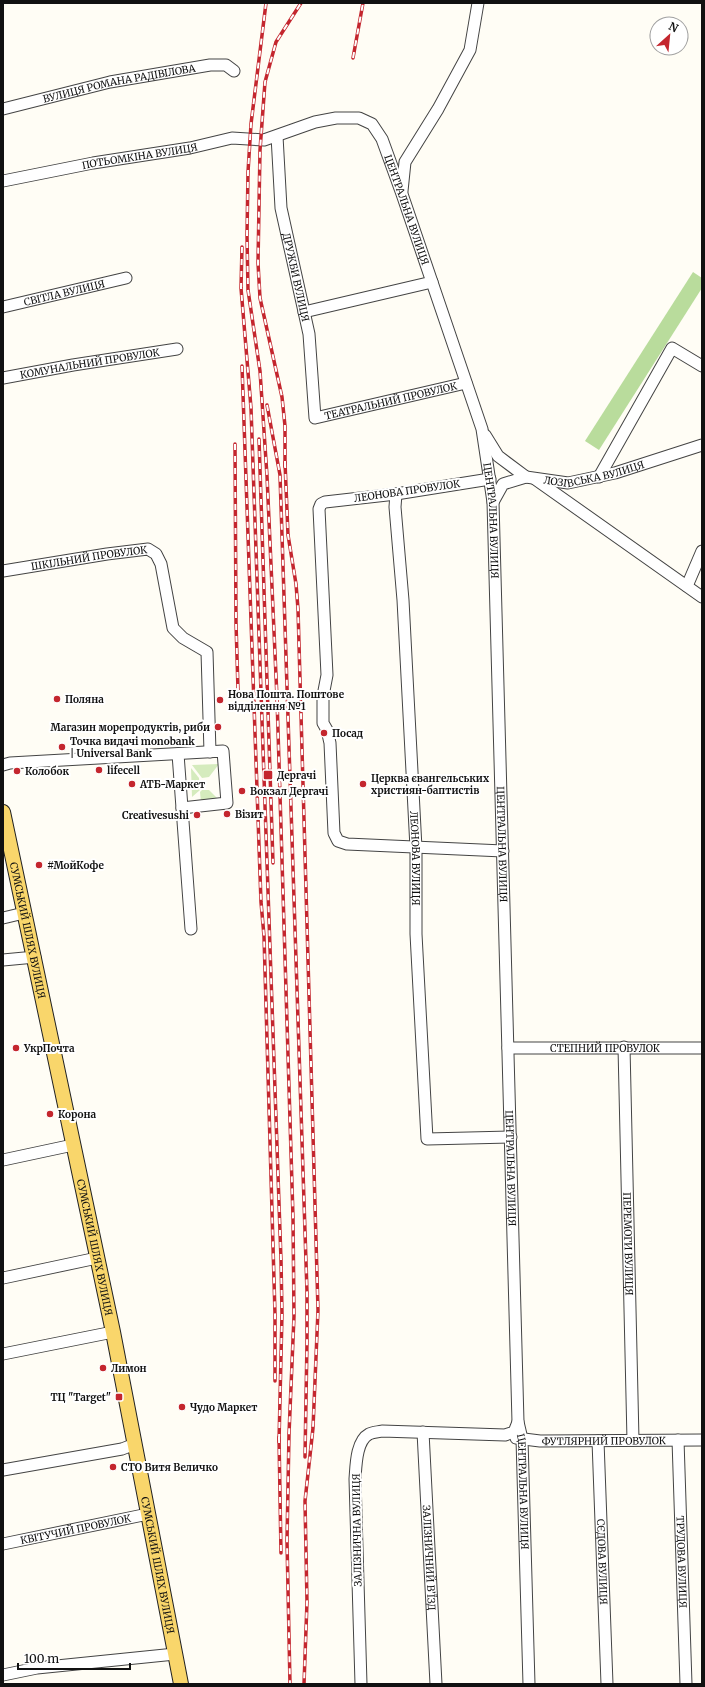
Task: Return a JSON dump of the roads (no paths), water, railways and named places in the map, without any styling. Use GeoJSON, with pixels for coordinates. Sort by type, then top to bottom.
{"type":"FeatureCollection","features":[{"type":"Feature","properties":{"kind":"main road","name":"СУМСЬКИЙ ШЛЯХ ВУЛИЦЯ"},"geometry":{"type":"LineString","coordinates":[[3,812],[114,1332],[181,1684]]}},
{"type":"Feature","properties":{"kind":"street"},"geometry":{"type":"LineString","coordinates":[[402,194],[405,162],[438,109],[470,50],[478,3]]}},
{"type":"Feature","properties":{"kind":"street","name":"ВУЛИЦЯ РОМАНА РАДІВІЛОВА"},"geometry":{"type":"LineString","coordinates":[[3,109],[110,82],[210,65],[226,65],[234,71]]}},
{"type":"Feature","properties":{"kind":"street","name":"ЦЕНТРАЛЬНА ВУЛИЦЯ"},"geometry":{"type":"LineString","coordinates":[[277,136],[315,122],[336,118],[359,118],[372,124],[382,139],[402,194],[482,429],[493,502],[518,1422],[522,1439],[529,1684]]}},
{"type":"Feature","properties":{"kind":"street","name":"ПОТЬОМКІНА ВУЛИЦЯ"},"geometry":{"type":"LineString","coordinates":[[3,181],[93,163],[190,148],[232,138],[264,140],[277,136]]}},
{"type":"Feature","properties":{"kind":"street","name":"ДРУЖБИ ВУЛИЦЯ"},"geometry":{"type":"LineString","coordinates":[[277,136],[281,208],[309,334],[315,418]]}},
{"type":"Feature","properties":{"kind":"street","name":"СВІТЛА ВУЛИЦЯ"},"geometry":{"type":"LineString","coordinates":[[3,307],[126,278]]}},
{"type":"Feature","properties":{"kind":"street"},"geometry":{"type":"LineString","coordinates":[[304,312],[432,282]]}},
{"type":"Feature","properties":{"kind":"street"},"geometry":{"type":"LineString","coordinates":[[599,477],[672,348],[701,364]]}},
{"type":"Feature","properties":{"kind":"street","name":"КОМУНАЛЬНИЙ ПРОВУЛОК"},"geometry":{"type":"LineString","coordinates":[[3,378],[72,365],[177,349]]}},
{"type":"Feature","properties":{"kind":"street","name":"ТЕАТРАЛЬНИЙ ПРОВУЛОК"},"geometry":{"type":"LineString","coordinates":[[315,418],[466,383]]}},
{"type":"Feature","properties":{"kind":"street"},"geometry":{"type":"LineString","coordinates":[[482,429],[498,456],[702,597]]}},
{"type":"Feature","properties":{"kind":"street","name":"ЛОЗІВСЬКА ВУЛИЦЯ"},"geometry":{"type":"LineString","coordinates":[[493,502],[503,484],[530,477],[568,483],[615,474],[702,445]]}},
{"type":"Feature","properties":{"kind":"street","name":"ЛЕОНОВА ПРОВУЛОК"},"geometry":{"type":"LineString","coordinates":[[416,848],[347,844],[338,841],[334,833],[330,743],[327,730],[323,723],[323,696],[327,675],[319,509],[321,504],[325,502],[396,494],[490,479]]}},
{"type":"Feature","properties":{"kind":"street","name":"ЛЕОНОВА ВУЛИЦЯ"},"geometry":{"type":"LineString","coordinates":[[396,494],[395,507],[403,600],[416,848],[416,934],[427,1138],[511,1137]]}},
{"type":"Feature","properties":{"kind":"street","name":"ШКІЛЬНИЙ ПРОВУЛОК"},"geometry":{"type":"LineString","coordinates":[[3,571],[107,554],[148,549],[156,554],[161,564],[173,628],[183,638],[207,652],[210,752]]}},
{"type":"Feature","properties":{"kind":"street"},"geometry":{"type":"LineString","coordinates":[[687,586],[702,550]]}},
{"type":"Feature","properties":{"kind":"street"},"geometry":{"type":"LineString","coordinates":[[3,765],[10,763],[223,751],[227,803],[182,808]]}},
{"type":"Feature","properties":{"kind":"street"},"geometry":{"type":"LineString","coordinates":[[178,754],[191,929]]}},
{"type":"Feature","properties":{"kind":"street"},"geometry":{"type":"LineString","coordinates":[[416,848],[503,851]]}},
{"type":"Feature","properties":{"kind":"street"},"geometry":{"type":"LineString","coordinates":[[3,918],[24,913]]}},
{"type":"Feature","properties":{"kind":"street"},"geometry":{"type":"LineString","coordinates":[[3,960],[35,957]]}},
{"type":"Feature","properties":{"kind":"street","name":"ПЕРЕМОГИ ВУЛИЦЯ"},"geometry":{"type":"LineString","coordinates":[[624,1047],[633,1440]]}},
{"type":"Feature","properties":{"kind":"street","name":"СТЕПНИЙ ПРОВУЛОК"},"geometry":{"type":"LineString","coordinates":[[508,1048],[702,1048]]}},
{"type":"Feature","properties":{"kind":"street"},"geometry":{"type":"LineString","coordinates":[[3,1160],[73,1145]]}},
{"type":"Feature","properties":{"kind":"street"},"geometry":{"type":"LineString","coordinates":[[3,1278],[97,1258]]}},
{"type":"Feature","properties":{"kind":"street"},"geometry":{"type":"LineString","coordinates":[[3,1354],[114,1332]]}},
{"type":"Feature","properties":{"kind":"street"},"geometry":{"type":"LineString","coordinates":[[505,1436],[514,1432],[518,1422]]}},
{"type":"Feature","properties":{"kind":"street","name":"ЗАЛІЗНИЧНА ВУЛИЦЯ"},"geometry":{"type":"LineString","coordinates":[[361,1684],[355,1479],[357,1455],[363,1442],[369,1434],[382,1431],[423,1432]]}},
{"type":"Feature","properties":{"kind":"street","name":"ФУТЛЯРНИЙ ПРОВУЛОК"},"geometry":{"type":"LineString","coordinates":[[423,1432],[505,1436],[540,1441],[702,1440]]}},
{"type":"Feature","properties":{"kind":"street","name":"ЗАЛІЗНИЧНИЙ В’ЇЗД"},"geometry":{"type":"LineString","coordinates":[[423,1432],[436,1684]]}},
{"type":"Feature","properties":{"kind":"street","name":"ТРУДОВА ВУЛИЦЯ"},"geometry":{"type":"LineString","coordinates":[[678,1440],[686,1684]]}},
{"type":"Feature","properties":{"kind":"street","name":"СЄДОВА ВУЛИЦЯ"},"geometry":{"type":"LineString","coordinates":[[598,1441],[607,1684]]}},
{"type":"Feature","properties":{"kind":"street"},"geometry":{"type":"LineString","coordinates":[[3,1470],[122,1449],[135,1444]]}},
{"type":"Feature","properties":{"kind":"street","name":"КВІТУЧИЙ ПРОВУЛОК"},"geometry":{"type":"LineString","coordinates":[[3,1544],[148,1514]]}},
{"type":"Feature","properties":{"kind":"street"},"geometry":{"type":"LineString","coordinates":[[3,1675],[38,1668],[175,1654]]}},
{"type":"Feature","properties":{"kind":"railway"},"geometry":{"type":"LineString","coordinates":[[266,3],[251,124],[248,172],[247,235],[248,290],[260,371],[267,476],[277,698],[293,1217],[294,1316],[289,1434],[287,1541],[290,1684]]}},
{"type":"Feature","properties":{"kind":"railway"},"geometry":{"type":"LineString","coordinates":[[285,467],[285,426],[282,397],[260,298],[258,263],[260,150],[265,82],[276,42],[301,3]]}},
{"type":"Feature","properties":{"kind":"railway"},"geometry":{"type":"LineString","coordinates":[[353,58],[363,3]]}},
{"type":"Feature","properties":{"kind":"railway"},"geometry":{"type":"LineString","coordinates":[[242,247],[241,288],[251,408],[281,1260],[282,1314],[279,1442]]}},
{"type":"Feature","properties":{"kind":"railway"},"geometry":{"type":"LineString","coordinates":[[242,366],[261,902],[264,936],[275,1314],[275,1381]]}},
{"type":"Feature","properties":{"kind":"railway"},"geometry":{"type":"LineString","coordinates":[[267,405],[280,475],[307,1292],[305,1457]]}},
{"type":"Feature","properties":{"kind":"railway"},"geometry":{"type":"LineString","coordinates":[[259,439],[273,863]]}},
{"type":"Feature","properties":{"kind":"railway"},"geometry":{"type":"LineString","coordinates":[[235,444],[238,690]]}},
{"type":"Feature","properties":{"kind":"railway"},"geometry":{"type":"LineString","coordinates":[[285,462],[288,535],[296,584],[298,609],[318,1310],[313,1428],[305,1501],[307,1602],[304,1684]]}},
{"type":"Feature","properties":{"kind":"railway"},"geometry":{"type":"LineString","coordinates":[[279,1437],[281,1553]]}},
{"type":"Feature","properties":{"kind":"place","name":"Поляна"},"geometry":{"type":"Point","coordinates":[57,699]}},
{"type":"Feature","properties":{"kind":"place","name":"Нова Пошта. Поштове відділення №1"},"geometry":{"type":"Point","coordinates":[220,700]}},
{"type":"Feature","properties":{"kind":"place","name":"Магазин морепродуктів, риби"},"geometry":{"type":"Point","coordinates":[218,727]}},
{"type":"Feature","properties":{"kind":"place","name":"Посад"},"geometry":{"type":"Point","coordinates":[324,733]}},
{"type":"Feature","properties":{"kind":"place","name":"Точка видачі monobank | Universal Bank"},"geometry":{"type":"Point","coordinates":[62,747]}},
{"type":"Feature","properties":{"kind":"place","name":"lifecell"},"geometry":{"type":"Point","coordinates":[99,770]}},
{"type":"Feature","properties":{"kind":"place","name":"Колобок"},"geometry":{"type":"Point","coordinates":[17,771]}},
{"type":"Feature","properties":{"kind":"place","name":"Дергачі"},"geometry":{"type":"Point","coordinates":[268,775]}},
{"type":"Feature","properties":{"kind":"place","name":"АТБ-Маркет"},"geometry":{"type":"Point","coordinates":[132,784]}},
{"type":"Feature","properties":{"kind":"place","name":"Церква євангельських християн-баптистів"},"geometry":{"type":"Point","coordinates":[363,784]}},
{"type":"Feature","properties":{"kind":"place","name":"Вокзал Дергачі"},"geometry":{"type":"Point","coordinates":[242,791]}},
{"type":"Feature","properties":{"kind":"place","name":"Візит"},"geometry":{"type":"Point","coordinates":[227,814]}},
{"type":"Feature","properties":{"kind":"place","name":"Creativesushi"},"geometry":{"type":"Point","coordinates":[197,815]}},
{"type":"Feature","properties":{"kind":"place","name":"#МойКофе"},"geometry":{"type":"Point","coordinates":[39,865]}},
{"type":"Feature","properties":{"kind":"place","name":"УкрПочта"},"geometry":{"type":"Point","coordinates":[16,1048]}},
{"type":"Feature","properties":{"kind":"place","name":"Корона"},"geometry":{"type":"Point","coordinates":[50,1114]}},
{"type":"Feature","properties":{"kind":"place","name":"Лимон"},"geometry":{"type":"Point","coordinates":[103,1368]}},
{"type":"Feature","properties":{"kind":"place","name":"ТЦ \"Target\""},"geometry":{"type":"Point","coordinates":[119,1397]}},
{"type":"Feature","properties":{"kind":"place","name":"Чудо Маркет"},"geometry":{"type":"Point","coordinates":[182,1407]}},
{"type":"Feature","properties":{"kind":"place","name":"СТО Витя Величко"},"geometry":{"type":"Point","coordinates":[113,1467]}}]}
